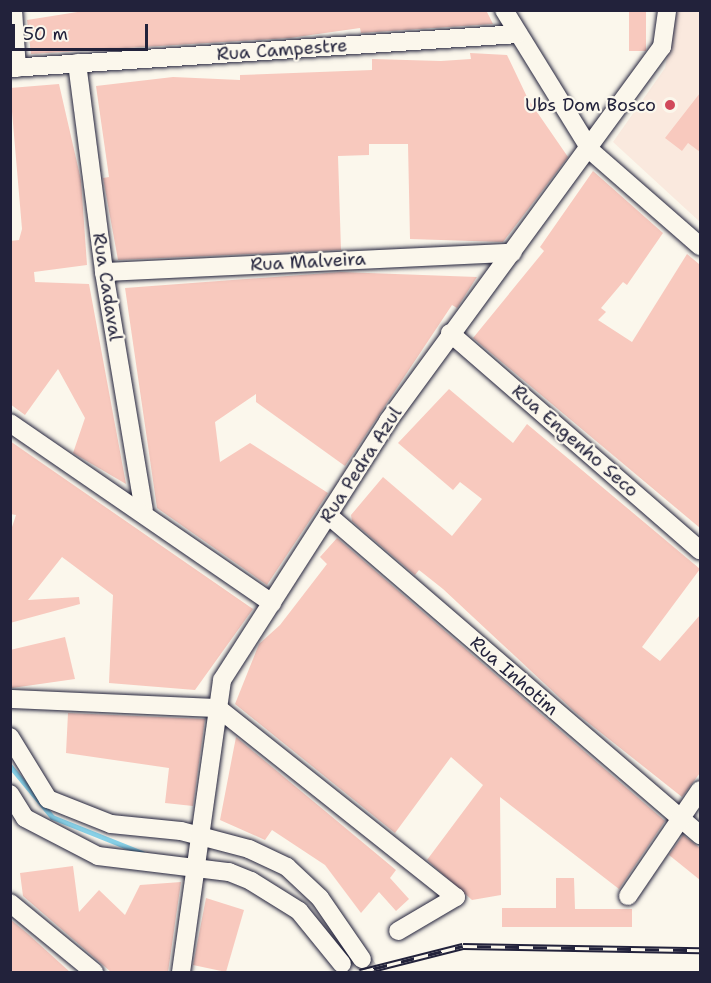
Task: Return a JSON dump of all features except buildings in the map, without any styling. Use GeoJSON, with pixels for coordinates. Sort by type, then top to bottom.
{"type":"FeatureCollection","features":[{"type":"Feature","properties":{"kind":"street"},"geometry":{"type":"LineString","coordinates":[[14,10],[14,68]]}},
{"type":"Feature","properties":{"kind":"street"},"geometry":{"type":"LineString","coordinates":[[504,10],[591,151],[700,246]]}},
{"type":"Feature","properties":{"kind":"street","name":"Rua Pedra Azul"},"geometry":{"type":"LineString","coordinates":[[181,972],[200,868],[222,680],[328,515],[450,333],[591,151],[662,47],[667,10]]}},
{"type":"Feature","properties":{"kind":"street","name":"Rua Campestre"},"geometry":{"type":"LineString","coordinates":[[14,68],[518,34]]}},
{"type":"Feature","properties":{"kind":"street","name":"Rua Cadaval"},"geometry":{"type":"LineString","coordinates":[[77,63],[104,272],[144,510]]}},
{"type":"Feature","properties":{"kind":"street","name":"Rua Malveira"},"geometry":{"type":"LineString","coordinates":[[104,272],[513,253]]}},
{"type":"Feature","properties":{"kind":"street","name":"Rua Engenho Seco"},"geometry":{"type":"LineString","coordinates":[[450,333],[700,550]]}},
{"type":"Feature","properties":{"kind":"street"},"geometry":{"type":"LineString","coordinates":[[10,423],[144,510],[272,603]]}},
{"type":"Feature","properties":{"kind":"street","name":"Rua Inhotim"},"geometry":{"type":"LineString","coordinates":[[328,515],[700,836]]}},
{"type":"Feature","properties":{"kind":"street"},"geometry":{"type":"LineString","coordinates":[[10,699],[218,708],[456,897],[398,932]]}},
{"type":"Feature","properties":{"kind":"street"},"geometry":{"type":"LineString","coordinates":[[10,736],[48,799],[111,824],[203,837],[286,867],[320,898],[362,959]]}},
{"type":"Feature","properties":{"kind":"street"},"geometry":{"type":"LineString","coordinates":[[628,896],[700,790]]}},
{"type":"Feature","properties":{"kind":"street"},"geometry":{"type":"LineString","coordinates":[[10,794],[18,820],[98,856],[200,868],[251,881],[299,911],[342,964]]}},
{"type":"Feature","properties":{"kind":"street"},"geometry":{"type":"LineString","coordinates":[[10,903],[94,972]]}},
{"type":"Feature","properties":{"kind":"shaded area","name":"Ubs Dom Bosco"},"geometry":{"type":"Polygon","coordinates":[[[677,11],[700,11],[700,222],[613,142],[665,68],[677,11]]]}},
{"type":"Feature","properties":{"kind":"waterway"},"geometry":{"type":"LineString","coordinates":[[10,766],[52,817],[142,853]]}},
{"type":"Feature","properties":{"kind":"tunnel"},"geometry":{"type":"LineString","coordinates":[[362,959],[370,972]]}},
{"type":"Feature","properties":{"kind":"railway"},"geometry":{"type":"LineString","coordinates":[[360,972],[463,946],[700,950]]}},
{"type":"Feature","properties":{"kind":"place","name":"Ubs Dom Bosco"},"geometry":{"type":"Point","coordinates":[670,105]}}]}
